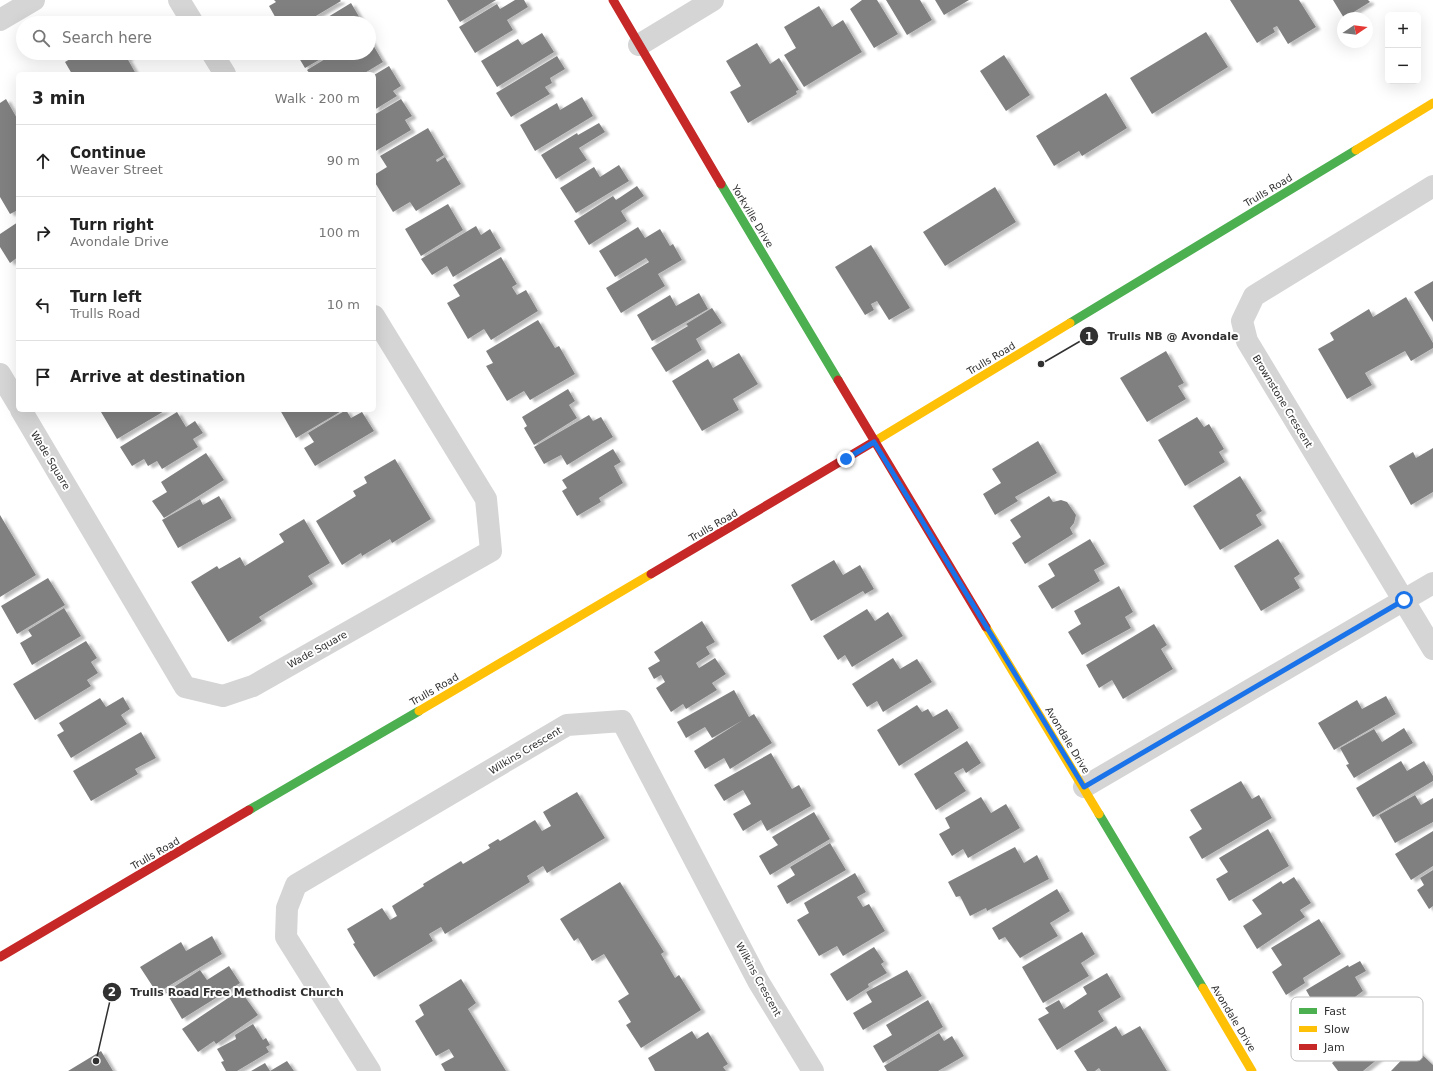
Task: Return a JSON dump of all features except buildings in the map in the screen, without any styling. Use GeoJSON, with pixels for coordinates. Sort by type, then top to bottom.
{"type":"FeatureCollection","features":[{"type":"Feature","properties":{"kind":"street"},"geometry":{"type":"LineString","coordinates":[[0,20],[34,0]]}},
{"type":"Feature","properties":{"kind":"street"},"geometry":{"type":"LineString","coordinates":[[179,0],[189,16]]}},
{"type":"Feature","properties":{"kind":"street","name":"Yorkville Drive"},"geometry":{"type":"LineString","coordinates":[[613,0],[874,442]]}},
{"type":"Feature","properties":{"kind":"street"},"geometry":{"type":"LineString","coordinates":[[639,45],[713,0]]}},
{"type":"Feature","properties":{"kind":"street"},"geometry":{"type":"LineString","coordinates":[[216,60],[223,72]]}},
{"type":"Feature","properties":{"kind":"street","name":"Trulls Road"},"geometry":{"type":"LineString","coordinates":[[0,957],[874,442],[1433,103]]}},
{"type":"Feature","properties":{"kind":"street","name":"Brownstone Crescent"},"geometry":{"type":"LineString","coordinates":[[1433,186],[1254,296],[1242,321],[1247,341],[1433,649]]}},
{"type":"Feature","properties":{"kind":"street","name":"Wade Square"},"geometry":{"type":"LineString","coordinates":[[22,412],[185,687],[223,696],[253,686],[491,551],[486,499],[376,319]]}},
{"type":"Feature","properties":{"kind":"street"},"geometry":{"type":"LineString","coordinates":[[0,374],[16,401]]}},
{"type":"Feature","properties":{"kind":"street","name":"Avondale Drive"},"geometry":{"type":"LineString","coordinates":[[874,442],[1084,787],[1252,1071]]}},
{"type":"Feature","properties":{"kind":"street"},"geometry":{"type":"LineString","coordinates":[[1084,787],[1433,583]]}},
{"type":"Feature","properties":{"kind":"street","name":"Wilkins Crescent"},"geometry":{"type":"LineString","coordinates":[[370,1071],[286,938],[287,908],[296,885],[567,725],[622,721],[758,980],[813,1071]]}},
{"type":"Feature","properties":{"kind":"traffic: fast"},"geometry":{"type":"LineString","coordinates":[[1070,323],[1356,150]]}},
{"type":"Feature","properties":{"kind":"traffic: fast"},"geometry":{"type":"LineString","coordinates":[[721,184],[838,380]]}},
{"type":"Feature","properties":{"kind":"traffic: fast"},"geometry":{"type":"LineString","coordinates":[[249,810],[419,711]]}},
{"type":"Feature","properties":{"kind":"traffic: fast"},"geometry":{"type":"LineString","coordinates":[[1099,814],[1203,988]]}},
{"type":"Feature","properties":{"kind":"traffic: slow"},"geometry":{"type":"LineString","coordinates":[[1356,150],[1433,103]]}},
{"type":"Feature","properties":{"kind":"traffic: slow"},"geometry":{"type":"LineString","coordinates":[[875,441],[1070,323]]}},
{"type":"Feature","properties":{"kind":"traffic: slow"},"geometry":{"type":"LineString","coordinates":[[419,711],[651,574]]}},
{"type":"Feature","properties":{"kind":"traffic: slow"},"geometry":{"type":"LineString","coordinates":[[986,627],[1099,814]]}},
{"type":"Feature","properties":{"kind":"traffic: slow"},"geometry":{"type":"LineString","coordinates":[[1203,988],[1252,1071]]}},
{"type":"Feature","properties":{"kind":"traffic: jam"},"geometry":{"type":"LineString","coordinates":[[613,0],[721,184]]}},
{"type":"Feature","properties":{"kind":"traffic: jam"},"geometry":{"type":"LineString","coordinates":[[838,380],[986,627]]}},
{"type":"Feature","properties":{"kind":"traffic: jam"},"geometry":{"type":"LineString","coordinates":[[651,574],[875,441]]}},
{"type":"Feature","properties":{"kind":"traffic: jam"},"geometry":{"type":"LineString","coordinates":[[0,957],[249,810]]}},
{"type":"Feature","properties":{"kind":"place","name":"Trulls NB @ Avondale"},"geometry":{"type":"Point","coordinates":[1041,364]}},
{"type":"Feature","properties":{"kind":"place","name":"Trulls Road Free Methodist Church"},"geometry":{"type":"Point","coordinates":[96,1061]}},
{"type":"Feature","properties":{"kind":"route"},"geometry":{"type":"LineString","coordinates":[[846,459],[874,442],[1084,787],[1404,600]]}}]}
